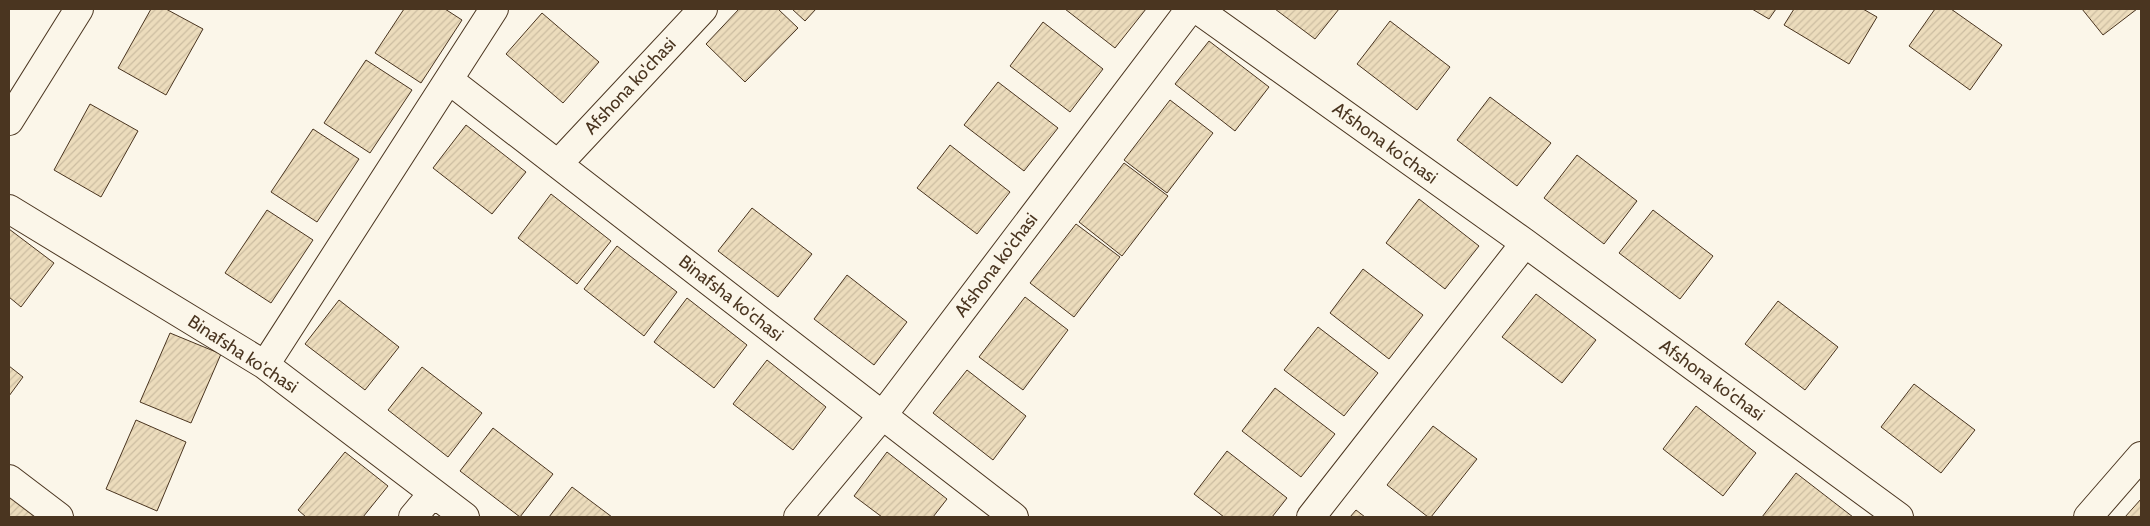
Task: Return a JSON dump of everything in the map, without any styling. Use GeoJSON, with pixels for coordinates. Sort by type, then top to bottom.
{"type":"FeatureCollection","features":[{"type":"Feature","properties":{"kind":"street"},"geometry":{"type":"LineString","coordinates":[[9,121],[79,9]]}},
{"type":"Feature","properties":{"kind":"street"},"geometry":{"type":"LineString","coordinates":[[265,365],[494,9]]}},
{"type":"Feature","properties":{"kind":"street","name":"Afshona ko'chasi"},"geometry":{"type":"LineString","coordinates":[[558,164],[703,9]]}},
{"type":"Feature","properties":{"kind":"street","name":"Afshona ko'chasi"},"geometry":{"type":"LineString","coordinates":[[798,517],[882,416],[1190,9]]}},
{"type":"Feature","properties":{"kind":"street","name":"Afshona ko'chasi"},"geometry":{"type":"LineString","coordinates":[[1197,9],[1525,243],[1899,517]]}},
{"type":"Feature","properties":{"kind":"street","name":"Binafsha ko'chasi"},"geometry":{"type":"LineString","coordinates":[[449,80],[1014,517]]}},
{"type":"Feature","properties":{"kind":"street","name":"Binafsha ko'chasi"},"geometry":{"type":"LineString","coordinates":[[9,209],[265,365],[465,517]]}},
{"type":"Feature","properties":{"kind":"street"},"geometry":{"type":"LineString","coordinates":[[1311,517],[1525,243]]}},
{"type":"Feature","properties":{"kind":"street"},"geometry":{"type":"LineString","coordinates":[[2088,517],[2141,456]]}},
{"type":"Feature","properties":{"kind":"street"},"geometry":{"type":"LineString","coordinates":[[9,479],[59,517]]}},
{"type":"Feature","properties":{"kind":"street"},"geometry":{"type":"LineString","coordinates":[[413,517],[433,493]]}},
{"type":"Feature","properties":{"kind":"building"},"geometry":{"type":"Polygon","coordinates":[[[151,9],[166,9],[203,29],[166,95],[118,68],[151,9]]]}},
{"type":"Feature","properties":{"kind":"building"},"geometry":{"type":"Polygon","coordinates":[[[404,9],[445,9],[462,20],[421,83],[375,53],[404,9]]]}},
{"type":"Feature","properties":{"kind":"building"},"geometry":{"type":"Polygon","coordinates":[[[739,9],[778,9],[798,28],[745,82],[706,44],[739,9]]]}},
{"type":"Feature","properties":{"kind":"building"},"geometry":{"type":"Polygon","coordinates":[[[792,9],[816,9],[805,21],[792,9]]]}},
{"type":"Feature","properties":{"kind":"building"},"geometry":{"type":"Polygon","coordinates":[[[1065,9],[1146,9],[1115,48],[1065,9]]]}},
{"type":"Feature","properties":{"kind":"building"},"geometry":{"type":"Polygon","coordinates":[[[1275,9],[1339,9],[1315,39],[1275,9]]]}},
{"type":"Feature","properties":{"kind":"building"},"geometry":{"type":"Polygon","coordinates":[[[1752,9],[1776,9],[1769,19],[1752,9]]]}},
{"type":"Feature","properties":{"kind":"building"},"geometry":{"type":"Polygon","coordinates":[[[1794,9],[1863,9],[1877,17],[1849,64],[1784,25],[1794,9]]]}},
{"type":"Feature","properties":{"kind":"building"},"geometry":{"type":"Polygon","coordinates":[[[1935,9],[1951,9],[2002,45],[1970,90],[1909,46],[1935,9]]]}},
{"type":"Feature","properties":{"kind":"building"},"geometry":{"type":"Polygon","coordinates":[[[2082,9],[2137,9],[2103,35],[2082,9]]]}},
{"type":"Feature","properties":{"kind":"building"},"geometry":{"type":"Polygon","coordinates":[[[542,13],[599,62],[563,103],[506,54],[542,13]]]}},
{"type":"Feature","properties":{"kind":"building"},"geometry":{"type":"Polygon","coordinates":[[[1390,21],[1450,67],[1417,110],[1357,64],[1390,21]]]}},
{"type":"Feature","properties":{"kind":"building"},"geometry":{"type":"Polygon","coordinates":[[[1043,22],[1103,69],[1070,112],[1010,66],[1043,22]]]}},
{"type":"Feature","properties":{"kind":"building"},"geometry":{"type":"Polygon","coordinates":[[[1209,41],[1269,87],[1235,131],[1175,84],[1209,41]]]}},
{"type":"Feature","properties":{"kind":"building"},"geometry":{"type":"Polygon","coordinates":[[[366,60],[412,90],[370,153],[324,123],[366,60]]]}},
{"type":"Feature","properties":{"kind":"building"},"geometry":{"type":"Polygon","coordinates":[[[998,82],[1058,128],[1024,171],[964,125],[998,82]]]}},
{"type":"Feature","properties":{"kind":"building"},"geometry":{"type":"Polygon","coordinates":[[[1490,97],[1551,143],[1517,186],[1457,140],[1490,97]]]}},
{"type":"Feature","properties":{"kind":"building"},"geometry":{"type":"Polygon","coordinates":[[[1170,100],[1213,133],[1167,193],[1124,160],[1170,100]]]}},
{"type":"Feature","properties":{"kind":"building"},"geometry":{"type":"Polygon","coordinates":[[[90,104],[138,131],[101,197],[54,170],[90,104]]]}},
{"type":"Feature","properties":{"kind":"building"},"geometry":{"type":"Polygon","coordinates":[[[466,125],[526,172],[492,214],[433,168],[466,125]]]}},
{"type":"Feature","properties":{"kind":"building"},"geometry":{"type":"Polygon","coordinates":[[[313,129],[359,159],[317,222],[271,192],[313,129]]]}},
{"type":"Feature","properties":{"kind":"building"},"geometry":{"type":"Polygon","coordinates":[[[950,145],[1010,192],[977,234],[917,188],[950,145]]]}},
{"type":"Feature","properties":{"kind":"building"},"geometry":{"type":"Polygon","coordinates":[[[1577,155],[1637,201],[1604,244],[1544,198],[1577,155]]]}},
{"type":"Feature","properties":{"kind":"building"},"geometry":{"type":"Polygon","coordinates":[[[1124,163],[1168,196],[1122,256],[1079,222],[1124,163]]]}},
{"type":"Feature","properties":{"kind":"building"},"geometry":{"type":"Polygon","coordinates":[[[551,194],[611,241],[577,284],[518,238],[551,194]]]}},
{"type":"Feature","properties":{"kind":"building"},"geometry":{"type":"Polygon","coordinates":[[[1419,199],[1479,246],[1445,289],[1386,243],[1419,199]]]}},
{"type":"Feature","properties":{"kind":"building"},"geometry":{"type":"Polygon","coordinates":[[[752,208],[812,254],[778,297],[718,251],[752,208]]]}},
{"type":"Feature","properties":{"kind":"building"},"geometry":{"type":"Polygon","coordinates":[[[267,210],[313,240],[271,303],[225,273],[267,210]]]}},
{"type":"Feature","properties":{"kind":"building"},"geometry":{"type":"Polygon","coordinates":[[[1653,210],[1713,256],[1680,299],[1619,253],[1653,210]]]}},
{"type":"Feature","properties":{"kind":"building"},"geometry":{"type":"Polygon","coordinates":[[[1076,224],[1120,257],[1074,317],[1030,283],[1076,224]]]}},
{"type":"Feature","properties":{"kind":"building"},"geometry":{"type":"Polygon","coordinates":[[[9,229],[54,263],[21,307],[9,297],[9,229]]]}},
{"type":"Feature","properties":{"kind":"building"},"geometry":{"type":"Polygon","coordinates":[[[617,246],[677,292],[644,336],[584,289],[617,246]]]}},
{"type":"Feature","properties":{"kind":"building"},"geometry":{"type":"Polygon","coordinates":[[[1363,269],[1423,315],[1389,359],[1330,313],[1363,269]]]}},
{"type":"Feature","properties":{"kind":"building"},"geometry":{"type":"Polygon","coordinates":[[[847,275],[907,322],[874,365],[814,319],[847,275]]]}},
{"type":"Feature","properties":{"kind":"building"},"geometry":{"type":"Polygon","coordinates":[[[1536,294],[1596,340],[1562,383],[1502,337],[1536,294]]]}},
{"type":"Feature","properties":{"kind":"building"},"geometry":{"type":"Polygon","coordinates":[[[1025,297],[1068,330],[1023,390],[979,357],[1025,297]]]}},
{"type":"Feature","properties":{"kind":"building"},"geometry":{"type":"Polygon","coordinates":[[[687,298],[747,345],[714,388],[654,342],[687,298]]]}},
{"type":"Feature","properties":{"kind":"building"},"geometry":{"type":"Polygon","coordinates":[[[339,300],[399,347],[365,390],[305,344],[339,300]]]}},
{"type":"Feature","properties":{"kind":"building"},"geometry":{"type":"Polygon","coordinates":[[[1778,301],[1838,347],[1805,390],[1745,344],[1778,301]]]}},
{"type":"Feature","properties":{"kind":"building"},"geometry":{"type":"Polygon","coordinates":[[[1318,327],[1378,373],[1344,416],[1284,370],[1318,327]]]}},
{"type":"Feature","properties":{"kind":"building"},"geometry":{"type":"Polygon","coordinates":[[[170,333],[221,354],[191,423],[140,402],[170,333]]]}},
{"type":"Feature","properties":{"kind":"building"},"geometry":{"type":"Polygon","coordinates":[[[767,360],[826,407],[793,450],[733,404],[767,360]]]}},
{"type":"Feature","properties":{"kind":"building"},"geometry":{"type":"Polygon","coordinates":[[[9,366],[23,377],[9,396],[9,366]]]}},
{"type":"Feature","properties":{"kind":"building"},"geometry":{"type":"Polygon","coordinates":[[[422,367],[482,413],[448,457],[388,410],[422,367]]]}},
{"type":"Feature","properties":{"kind":"building"},"geometry":{"type":"Polygon","coordinates":[[[967,370],[1026,416],[993,460],[933,413],[967,370]]]}},
{"type":"Feature","properties":{"kind":"building"},"geometry":{"type":"Polygon","coordinates":[[[1914,384],[1975,430],[1941,473],[1881,427],[1914,384]]]}},
{"type":"Feature","properties":{"kind":"building"},"geometry":{"type":"Polygon","coordinates":[[[1275,388],[1335,434],[1301,477],[1242,431],[1275,388]]]}},
{"type":"Feature","properties":{"kind":"building"},"geometry":{"type":"Polygon","coordinates":[[[1696,406],[1756,453],[1723,496],[1663,449],[1696,406]]]}},
{"type":"Feature","properties":{"kind":"building"},"geometry":{"type":"Polygon","coordinates":[[[136,420],[186,442],[157,511],[106,489],[136,420]]]}},
{"type":"Feature","properties":{"kind":"building"},"geometry":{"type":"Polygon","coordinates":[[[1433,426],[1477,459],[1431,517],[1428,517],[1387,485],[1433,426]]]}},
{"type":"Feature","properties":{"kind":"building"},"geometry":{"type":"Polygon","coordinates":[[[493,428],[553,474],[520,517],[460,471],[493,428]]]}},
{"type":"Feature","properties":{"kind":"building"},"geometry":{"type":"Polygon","coordinates":[[[1227,451],[1287,498],[1272,517],[1224,517],[1194,494],[1227,451]]]}},
{"type":"Feature","properties":{"kind":"building"},"geometry":{"type":"Polygon","coordinates":[[[345,452],[388,486],[363,517],[306,517],[298,510],[345,452]]]}},
{"type":"Feature","properties":{"kind":"building"},"geometry":{"type":"Polygon","coordinates":[[[887,452],[947,499],[933,517],[882,517],[854,496],[887,452]]]}},
{"type":"Feature","properties":{"kind":"building"},"geometry":{"type":"Polygon","coordinates":[[[1796,473],[1853,517],[1762,517],[1796,473]]]}},
{"type":"Feature","properties":{"kind":"building"},"geometry":{"type":"Polygon","coordinates":[[[572,487],[612,517],[549,517],[572,487]]]}},
{"type":"Feature","properties":{"kind":"building"},"geometry":{"type":"Polygon","coordinates":[[[9,494],[39,517],[9,517],[9,494]]]}},
{"type":"Feature","properties":{"kind":"building"},"geometry":{"type":"Polygon","coordinates":[[[2141,499],[2141,517],[2125,517],[2141,499]]]}},
{"type":"Feature","properties":{"kind":"building"},"geometry":{"type":"Polygon","coordinates":[[[1356,510],[1365,517],[1350,517],[1356,510]]]}}]}
